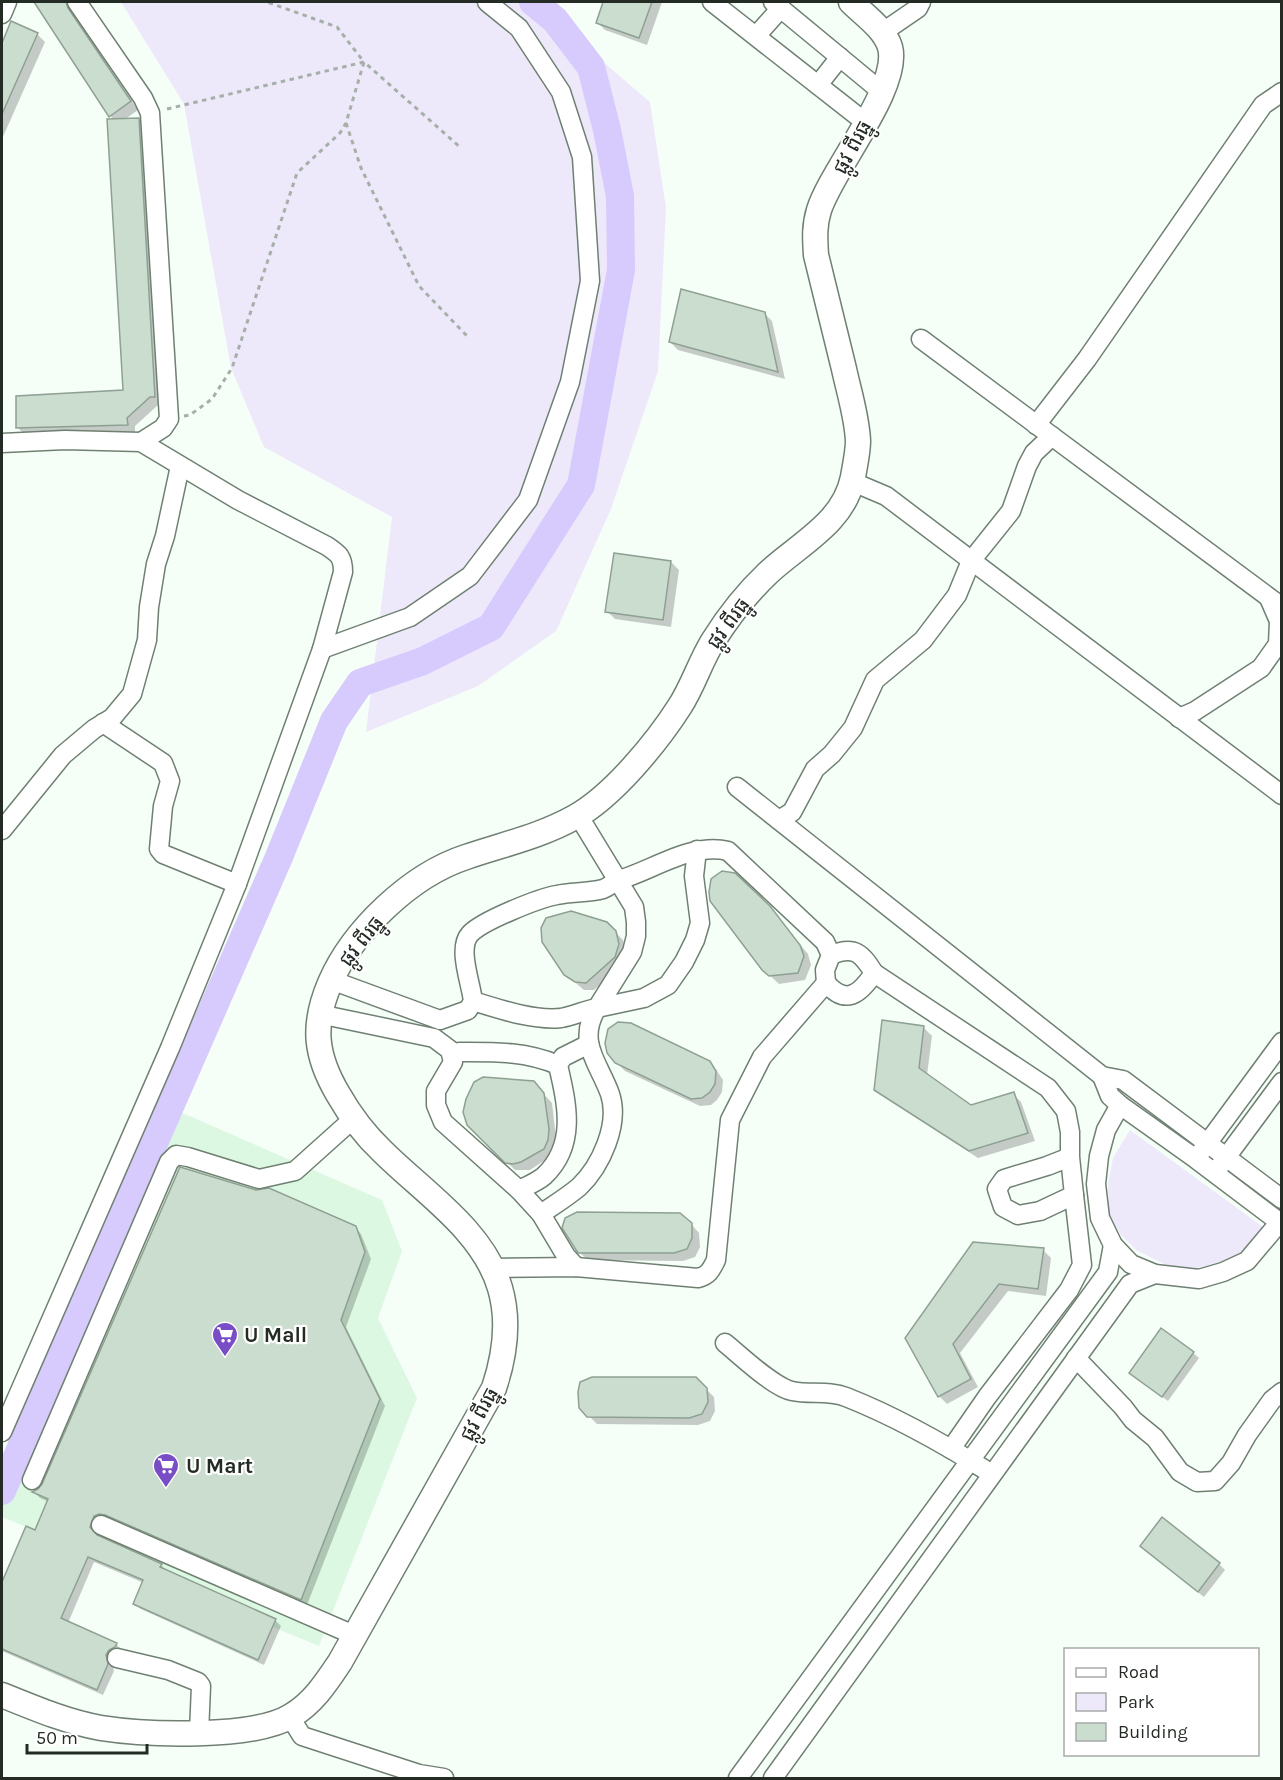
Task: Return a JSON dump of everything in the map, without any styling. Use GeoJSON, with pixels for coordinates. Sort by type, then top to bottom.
{"type":"FeatureCollection","features":[{"type":"Feature","properties":{"kind":"main road"},"geometry":{"type":"LineString","coordinates":[[851,2],[883,32]]}},
{"type":"Feature","properties":{"kind":"main road","name":"ផ្លូវ ពីរធ្នូ"},"geometry":{"type":"LineString","coordinates":[[2,1695],[72,1721],[102,1728],[162,1732],[238,1731],[262,1727],[290,1717],[308,1704],[321,1689],[356,1636],[494,1388],[503,1362],[506,1316],[500,1288],[492,1268],[463,1227],[379,1149],[353,1119],[325,1073],[318,1046],[319,1014],[331,980],[353,944],[378,916],[415,881],[462,858],[531,838],[578,816],[614,787],[648,750],[680,705],[712,642],[739,605],[768,573],[827,526],[853,482],[858,442],[855,415],[816,255],[814,230],[820,207],[882,92],[891,65],[890,47],[883,32]]}},
{"type":"Feature","properties":{"kind":"street"},"geometry":{"type":"LineString","coordinates":[[2,15],[7,2]]}},
{"type":"Feature","properties":{"kind":"street"},"geometry":{"type":"LineString","coordinates":[[77,2],[143,98],[150,113],[169,419],[163,428],[141,442]]}},
{"type":"Feature","properties":{"kind":"street"},"geometry":{"type":"LineString","coordinates":[[322,649],[410,617],[470,576],[528,500],[570,382],[590,281],[582,157],[561,92],[519,28],[487,2]]}},
{"type":"Feature","properties":{"kind":"street"},"geometry":{"type":"LineString","coordinates":[[712,2],[865,122]]}},
{"type":"Feature","properties":{"kind":"street"},"geometry":{"type":"LineString","coordinates":[[883,32],[918,8],[921,2]]}},
{"type":"Feature","properties":{"kind":"street"},"geometry":{"type":"LineString","coordinates":[[756,36],[777,5],[882,92]]}},
{"type":"Feature","properties":{"kind":"street"},"geometry":{"type":"LineString","coordinates":[[818,85],[840,57]]}},
{"type":"Feature","properties":{"kind":"street"},"geometry":{"type":"LineString","coordinates":[[1036,425],[1087,359],[1263,105],[1281,92]]}},
{"type":"Feature","properties":{"kind":"street"},"geometry":{"type":"LineString","coordinates":[[921,339],[1275,603],[1279,621],[1278,644],[1261,668],[1195,711],[1179,718]]}},
{"type":"Feature","properties":{"kind":"street"},"geometry":{"type":"LineString","coordinates":[[779,820],[792,812],[815,769],[832,754],[853,728],[874,680],[923,640],[940,619],[957,595],[971,561],[1011,511],[1034,453],[1052,436]]}},
{"type":"Feature","properties":{"kind":"street"},"geometry":{"type":"LineString","coordinates":[[2,443],[65,440],[141,442],[238,500],[340,554],[343,562],[343,572],[322,649],[237,884],[171,1048],[2,1432]]}},
{"type":"Feature","properties":{"kind":"street"},"geometry":{"type":"LineString","coordinates":[[2,830],[63,754],[112,718],[132,694],[147,639],[149,607],[156,564],[165,536],[180,466]]}},
{"type":"Feature","properties":{"kind":"street"},"geometry":{"type":"LineString","coordinates":[[853,482],[886,496],[1281,795]]}},
{"type":"Feature","properties":{"kind":"street"},"geometry":{"type":"LineString","coordinates":[[103,723],[163,763],[166,768],[170,781],[163,806],[160,836],[159,849],[163,854],[237,884]]}},
{"type":"Feature","properties":{"kind":"street"},"geometry":{"type":"LineString","coordinates":[[737,787],[1102,1076],[1123,1080],[1281,1198]]}},
{"type":"Feature","properties":{"kind":"street"},"geometry":{"type":"LineString","coordinates":[[541,1214],[580,1185],[597,1163],[609,1135],[613,1115],[610,1096],[596,1066],[589,1044],[588,1028],[591,1017],[632,952],[636,936],[634,907],[578,816]]}},
{"type":"Feature","properties":{"kind":"street"},"geometry":{"type":"LineString","coordinates":[[331,980],[440,1020],[468,1010],[473,1001],[463,952],[468,936],[486,921],[555,895],[606,888],[616,881],[631,878],[697,850],[718,848],[728,850],[825,942],[831,955]]}},
{"type":"Feature","properties":{"kind":"street"},"geometry":{"type":"LineString","coordinates":[[473,1001],[546,1019],[564,1018],[580,1011],[644,998],[668,985],[684,962],[695,940],[700,923],[694,876],[697,850]]}},
{"type":"Feature","properties":{"kind":"street"},"geometry":{"type":"LineString","coordinates":[[874,973],[858,993],[846,996],[834,992],[826,983],[825,970],[831,955],[843,950],[856,951],[866,959],[874,973],[1048,1088],[1066,1111],[1070,1132],[1070,1157],[1082,1265],[1070,1290],[987,1397],[951,1449]]}},
{"type":"Feature","properties":{"kind":"street"},"geometry":{"type":"LineString","coordinates":[[492,1268],[576,1267],[698,1278],[711,1271],[716,1260],[730,1120],[762,1057],[826,983]]}},
{"type":"Feature","properties":{"kind":"street"},"geometry":{"type":"LineString","coordinates":[[319,1014],[434,1038],[450,1050],[453,1062],[436,1091],[436,1105],[443,1122],[519,1190],[541,1214],[566,1256],[576,1267]]}},
{"type":"Feature","properties":{"kind":"street"},"geometry":{"type":"LineString","coordinates":[[434,1038],[440,1020]]}},
{"type":"Feature","properties":{"kind":"street"},"geometry":{"type":"LineString","coordinates":[[1196,1159],[1281,1042]]}},
{"type":"Feature","properties":{"kind":"street"},"geometry":{"type":"LineString","coordinates":[[519,1190],[543,1177],[558,1159],[567,1135],[568,1109],[558,1065],[563,1057],[589,1044]]}},
{"type":"Feature","properties":{"kind":"street"},"geometry":{"type":"LineString","coordinates":[[453,1057],[459,1052],[515,1052],[542,1058],[558,1065]]}},
{"type":"Feature","properties":{"kind":"street"},"geometry":{"type":"LineString","coordinates":[[1102,1076],[1110,1096],[1120,1105],[1196,1159],[1280,1224],[1247,1261],[1223,1272],[1199,1279],[1155,1274],[1131,1264],[1113,1245],[1100,1218],[1096,1184],[1099,1156],[1106,1130],[1120,1105]]}},
{"type":"Feature","properties":{"kind":"street"},"geometry":{"type":"LineString","coordinates":[[1214,1173],[1281,1082]]}},
{"type":"Feature","properties":{"kind":"street"},"geometry":{"type":"LineString","coordinates":[[32,1480],[169,1162],[176,1155],[188,1156],[259,1179],[284,1174],[295,1171],[353,1119]]}},
{"type":"Feature","properties":{"kind":"street"},"geometry":{"type":"LineString","coordinates":[[1070,1157],[1004,1179],[997,1189],[1003,1207],[1018,1215],[1040,1211],[1074,1195]]}},
{"type":"Feature","properties":{"kind":"street"},"geometry":{"type":"LineString","coordinates":[[738,1779],[1108,1272],[1113,1245]]}},
{"type":"Feature","properties":{"kind":"street"},"geometry":{"type":"LineString","coordinates":[[773,1779],[1130,1284],[1155,1274]]}},
{"type":"Feature","properties":{"kind":"street"},"geometry":{"type":"LineString","coordinates":[[725,1342],[766,1377],[789,1390],[836,1393],[863,1404],[951,1449],[993,1474]]}},
{"type":"Feature","properties":{"kind":"street"},"geometry":{"type":"LineString","coordinates":[[1076,1358],[1133,1420],[1155,1438],[1180,1472],[1197,1482],[1215,1481],[1232,1463],[1247,1435],[1272,1400],[1281,1392]]}},
{"type":"Feature","properties":{"kind":"street"},"geometry":{"type":"LineString","coordinates":[[101,1525],[356,1636]]}},
{"type":"Feature","properties":{"kind":"street"},"geometry":{"type":"LineString","coordinates":[[117,1658],[168,1670],[198,1682],[201,1686],[199,1732]]}},
{"type":"Feature","properties":{"kind":"street"},"geometry":{"type":"LineString","coordinates":[[290,1717],[302,1736],[420,1774],[444,1779]]}},
{"type":"Feature","properties":{"kind":"path"},"geometry":{"type":"LineString","coordinates":[[267,2],[336,27],[364,62],[460,147]]}},
{"type":"Feature","properties":{"kind":"path"},"geometry":{"type":"LineString","coordinates":[[169,419],[190,415],[212,399],[232,368],[297,173],[340,133],[346,123],[364,62]]}},
{"type":"Feature","properties":{"kind":"path"},"geometry":{"type":"LineString","coordinates":[[185,104],[364,62]]}},
{"type":"Feature","properties":{"kind":"path"},"geometry":{"type":"LineString","coordinates":[[346,123],[361,168],[418,286],[468,337]]}},
{"type":"Feature","properties":{"kind":"shaded area","name":"U Mall"},"geometry":{"type":"Polygon","coordinates":[[[162,1104],[382,1200],[402,1251],[378,1318],[417,1398],[319,1646],[2,1517],[2,1475],[162,1104]]]}},
{"type":"Feature","properties":{"kind":"green space"},"geometry":{"type":"Polygon","coordinates":[[[121,2],[533,2],[650,102],[666,208],[658,371],[611,509],[556,631],[478,686],[366,732],[392,517],[264,447],[231,368],[184,104],[121,2]]]}},
{"type":"Feature","properties":{"kind":"green space"},"geometry":{"type":"Polygon","coordinates":[[[1130,1130],[1263,1227],[1242,1252],[1197,1268],[1166,1265],[1136,1250],[1121,1235],[1109,1214],[1108,1184],[1113,1158],[1130,1130]]]}},
{"type":"Feature","properties":{"kind":"building"},"geometry":{"type":"Polygon","coordinates":[[[34,2],[66,2],[131,101],[109,117],[34,2]]]}},
{"type":"Feature","properties":{"kind":"building"},"geometry":{"type":"Polygon","coordinates":[[[603,2],[652,2],[639,38],[596,23],[603,2]]]}},
{"type":"Feature","properties":{"kind":"building"},"geometry":{"type":"Polygon","coordinates":[[[11,21],[38,33],[2,114],[2,43],[11,21]]]}},
{"type":"Feature","properties":{"kind":"building"},"geometry":{"type":"Polygon","coordinates":[[[139,118],[155,397],[150,397],[127,418],[128,425],[16,428],[16,396],[123,390],[107,119],[139,118]]]}},
{"type":"Feature","properties":{"kind":"building"},"geometry":{"type":"Polygon","coordinates":[[[681,289],[765,312],[778,372],[669,342],[681,289]]]}},
{"type":"Feature","properties":{"kind":"building"},"geometry":{"type":"Polygon","coordinates":[[[614,553],[671,561],[663,620],[605,612],[614,553]]]}},
{"type":"Feature","properties":{"kind":"building"},"geometry":{"type":"Polygon","coordinates":[[[722,871],[735,873],[770,906],[800,945],[804,956],[798,973],[769,976],[710,901],[711,879],[722,871]]]}},
{"type":"Feature","properties":{"kind":"building"},"geometry":{"type":"Polygon","coordinates":[[[571,911],[607,922],[616,931],[619,944],[615,957],[586,983],[575,982],[564,975],[542,942],[541,928],[546,918],[571,911]]]}},
{"type":"Feature","properties":{"kind":"building"},"geometry":{"type":"Polygon","coordinates":[[[882,1020],[924,1026],[919,1068],[971,1105],[1014,1092],[1028,1133],[969,1151],[874,1090],[882,1020]]]}},
{"type":"Feature","properties":{"kind":"building"},"geometry":{"type":"Polygon","coordinates":[[[618,1022],[631,1023],[710,1061],[716,1071],[715,1084],[710,1092],[702,1098],[691,1099],[615,1063],[607,1053],[605,1043],[608,1029],[618,1022]]]}},
{"type":"Feature","properties":{"kind":"building"},"geometry":{"type":"Polygon","coordinates":[[[483,1077],[534,1081],[544,1093],[549,1129],[544,1149],[521,1162],[505,1163],[467,1125],[463,1112],[466,1099],[474,1082],[483,1077]]]}},
{"type":"Feature","properties":{"kind":"building","name":"U Mall"},"geometry":{"type":"Polygon","coordinates":[[[180,1167],[256,1190],[269,1188],[356,1226],[365,1252],[341,1320],[380,1399],[301,1600],[105,1515],[94,1516],[90,1527],[97,1535],[162,1564],[160,1567],[276,1619],[258,1660],[133,1604],[143,1580],[88,1557],[61,1618],[117,1643],[106,1655],[108,1664],[97,1690],[2,1649],[2,1582],[26,1526],[35,1530],[48,1499],[32,1492],[42,1484],[180,1167]]]}},
{"type":"Feature","properties":{"kind":"building"},"geometry":{"type":"Polygon","coordinates":[[[577,1212],[680,1213],[692,1223],[692,1238],[687,1249],[674,1253],[578,1253],[562,1228],[565,1218],[577,1212]]]}},
{"type":"Feature","properties":{"kind":"building"},"geometry":{"type":"Polygon","coordinates":[[[973,1242],[1044,1248],[1038,1289],[999,1284],[953,1344],[971,1379],[938,1397],[905,1338],[973,1242]]]}},
{"type":"Feature","properties":{"kind":"building"},"geometry":{"type":"Polygon","coordinates":[[[1161,1328],[1194,1352],[1162,1397],[1129,1373],[1161,1328]]]}},
{"type":"Feature","properties":{"kind":"building"},"geometry":{"type":"Polygon","coordinates":[[[592,1377],[696,1377],[707,1388],[708,1402],[702,1414],[689,1418],[587,1417],[579,1408],[578,1392],[580,1382],[592,1377]]]}},
{"type":"Feature","properties":{"kind":"building"},"geometry":{"type":"Polygon","coordinates":[[[1162,1517],[1220,1563],[1198,1592],[1140,1546],[1162,1517]]]}},
{"type":"Feature","properties":{"kind":"waterway"},"geometry":{"type":"LineString","coordinates":[[2,1491],[279,857],[334,721],[360,683],[423,661],[491,627],[581,485],[621,270],[620,196],[591,67],[555,20],[533,2]]}},
{"type":"Feature","properties":{"kind":"place","name":"U Mall"},"geometry":{"type":"Point","coordinates":[225,1358]}},
{"type":"Feature","properties":{"kind":"place","name":"U Mart"},"geometry":{"type":"Point","coordinates":[166,1489]}}]}
